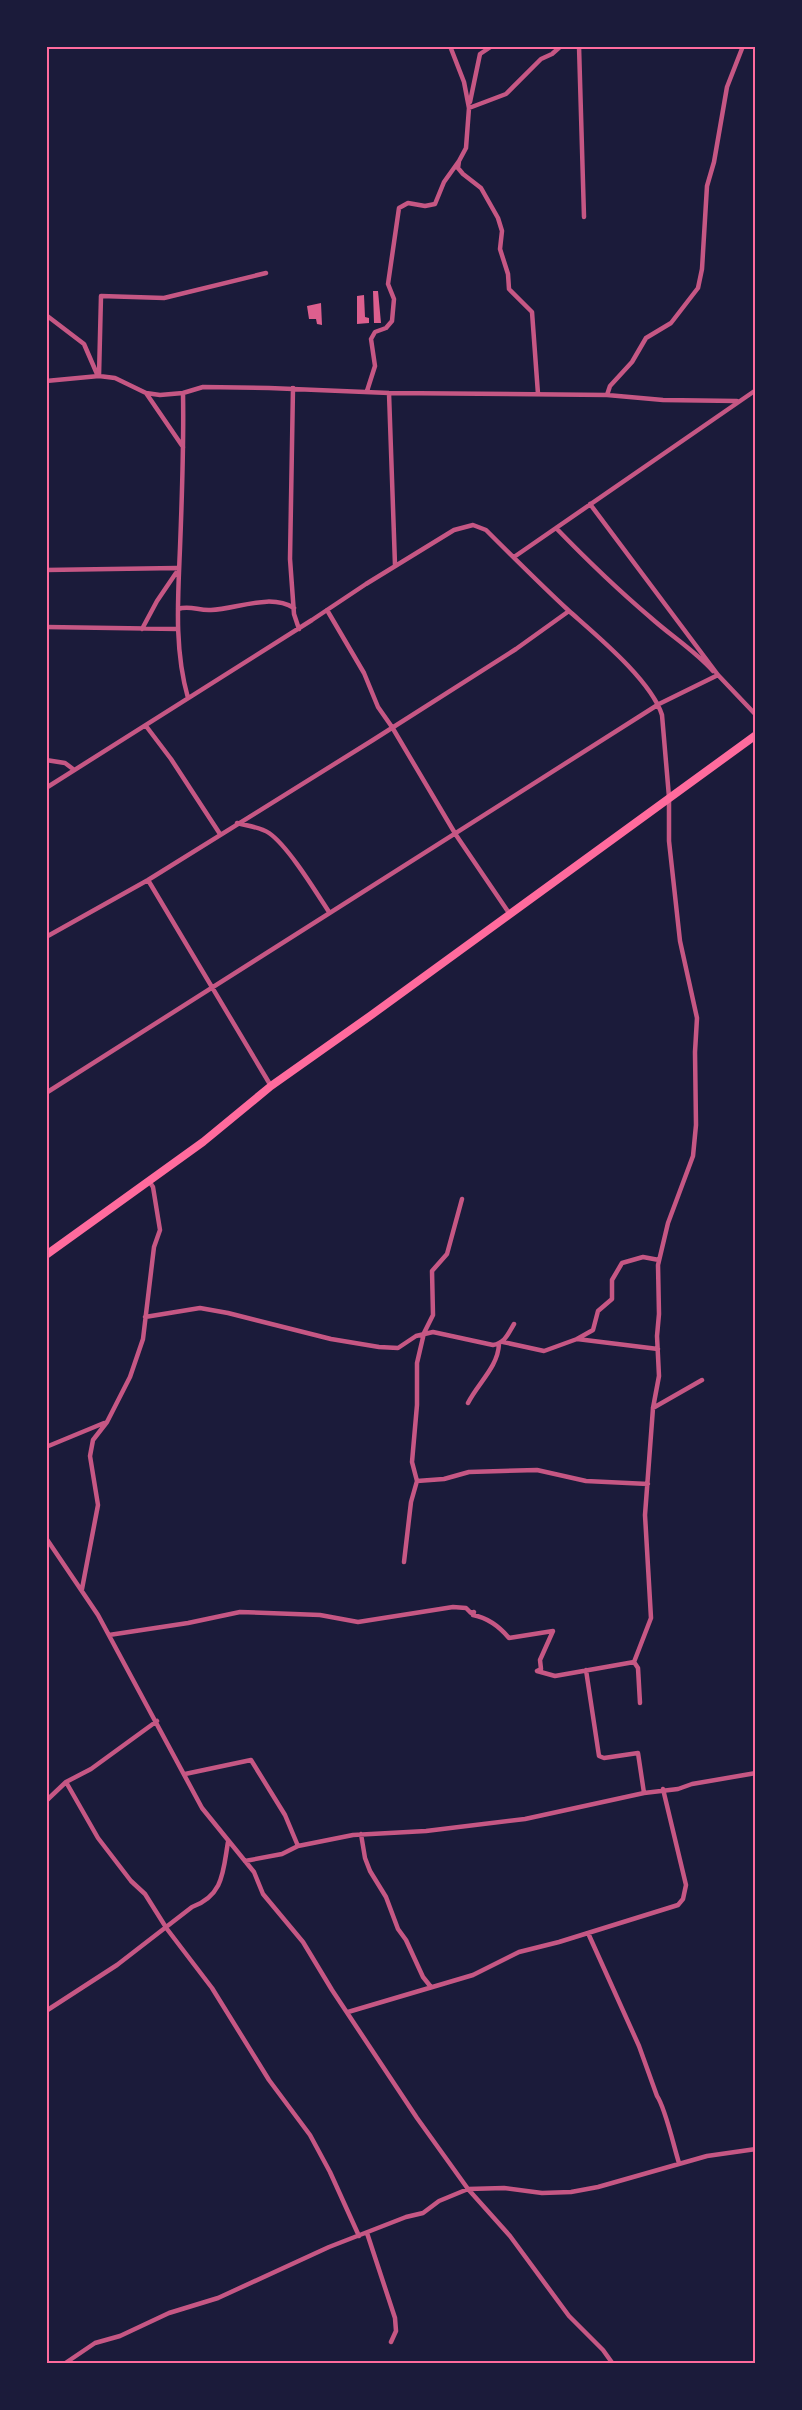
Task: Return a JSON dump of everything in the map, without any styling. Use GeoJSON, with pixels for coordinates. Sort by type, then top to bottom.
{"type":"FeatureCollection","features":[{"type":"Feature","properties":{"kind":"main road"},"geometry":{"type":"LineString","coordinates":[[46,1255],[203,1142],[271,1086],[756,735]]}},
{"type":"Feature","properties":{"kind":"street"},"geometry":{"type":"LineString","coordinates":[[450,46],[464,82],[469,108]]}},
{"type":"Feature","properties":{"kind":"street"},"geometry":{"type":"LineString","coordinates":[[454,55],[455,46]]}},
{"type":"Feature","properties":{"kind":"street"},"geometry":{"type":"LineString","coordinates":[[368,391],[375,366],[371,339],[375,332],[386,328],[392,321],[394,299],[388,284],[399,208],[408,203],[426,206],[435,204],[444,182],[466,148],[469,108],[480,54],[492,46]]}},
{"type":"Feature","properties":{"kind":"street"},"geometry":{"type":"LineString","coordinates":[[469,108],[506,94],[541,59],[552,54],[561,46]]}},
{"type":"Feature","properties":{"kind":"street"},"geometry":{"type":"LineString","coordinates":[[579,46],[584,217]]}},
{"type":"Feature","properties":{"kind":"street"},"geometry":{"type":"LineString","coordinates":[[607,395],[610,386],[632,362],[646,338],[671,323],[698,288],[702,269],[707,186],[714,162],[727,87],[743,46]]}},
{"type":"Feature","properties":{"kind":"street"},"geometry":{"type":"LineString","coordinates":[[459,161],[459,170],[481,188],[498,218],[502,231],[500,249],[508,274],[509,289],[532,312],[538,394]]}},
{"type":"Feature","properties":{"kind":"street"},"geometry":{"type":"LineString","coordinates":[[99,376],[100,296],[164,297],[266,273]]}},
{"type":"Feature","properties":{"kind":"street"},"geometry":{"type":"LineString","coordinates":[[46,315],[84,344],[99,376]]}},
{"type":"Feature","properties":{"kind":"street"},"geometry":{"type":"LineString","coordinates":[[46,381],[99,376],[128,383],[146,393],[183,447]]}},
{"type":"Feature","properties":{"kind":"street"},"geometry":{"type":"LineString","coordinates":[[146,393],[183,393],[203,387],[293,388],[389,393],[607,395],[663,400],[737,401]]}},
{"type":"Feature","properties":{"kind":"street"},"geometry":{"type":"LineString","coordinates":[[293,388],[290,559],[294,608],[299,629]]}},
{"type":"Feature","properties":{"kind":"street"},"geometry":{"type":"LineString","coordinates":[[514,557],[756,390]]}},
{"type":"Feature","properties":{"kind":"street"},"geometry":{"type":"LineString","coordinates":[[183,393],[183,447],[177,569],[180,669],[188,698]]}},
{"type":"Feature","properties":{"kind":"street"},"geometry":{"type":"LineString","coordinates":[[389,393],[395,565]]}},
{"type":"Feature","properties":{"kind":"street"},"geometry":{"type":"LineString","coordinates":[[590,504],[717,675]]}},
{"type":"Feature","properties":{"kind":"street"},"geometry":{"type":"LineString","coordinates":[[46,788],[299,629],[395,565],[466,525],[480,526],[486,530],[628,666],[659,704],[662,715],[669,798],[669,841],[680,941],[697,1018],[696,1125],[693,1156],[668,1223],[659,1260],[659,1376],[653,1408],[645,1530],[651,1615],[634,1662]]}},
{"type":"Feature","properties":{"kind":"street"},"geometry":{"type":"LineString","coordinates":[[556,528],[650,618],[690,648],[756,715]]}},
{"type":"Feature","properties":{"kind":"street"},"geometry":{"type":"LineString","coordinates":[[46,570],[177,569]]}},
{"type":"Feature","properties":{"kind":"street"},"geometry":{"type":"LineString","coordinates":[[142,629],[177,569]]}},
{"type":"Feature","properties":{"kind":"street"},"geometry":{"type":"LineString","coordinates":[[178,609],[187,606],[210,610],[252,603],[281,603],[294,608]]}},
{"type":"Feature","properties":{"kind":"street"},"geometry":{"type":"LineString","coordinates":[[327,610],[364,672],[378,707],[456,835],[508,913]]}},
{"type":"Feature","properties":{"kind":"street"},"geometry":{"type":"LineString","coordinates":[[46,937],[148,880],[516,649],[569,611]]}},
{"type":"Feature","properties":{"kind":"street"},"geometry":{"type":"LineString","coordinates":[[46,627],[178,629]]}},
{"type":"Feature","properties":{"kind":"street"},"geometry":{"type":"LineString","coordinates":[[46,1093],[329,912],[456,835],[659,704],[717,675]]}},
{"type":"Feature","properties":{"kind":"street"},"geometry":{"type":"LineString","coordinates":[[146,726],[171,759],[220,834]]}},
{"type":"Feature","properties":{"kind":"street"},"geometry":{"type":"LineString","coordinates":[[46,760],[65,764],[73,769]]}},
{"type":"Feature","properties":{"kind":"street"},"geometry":{"type":"LineString","coordinates":[[237,823],[271,834],[308,880],[329,912]]}},
{"type":"Feature","properties":{"kind":"street"},"geometry":{"type":"LineString","coordinates":[[148,880],[271,1086]]}},
{"type":"Feature","properties":{"kind":"street"},"geometry":{"type":"LineString","coordinates":[[82,1589],[98,1505],[90,1456],[93,1440],[107,1422],[130,1377],[143,1338],[154,1247],[160,1230],[153,1187],[149,1181]]}},
{"type":"Feature","properties":{"kind":"street"},"geometry":{"type":"LineString","coordinates":[[404,1562],[411,1502],[417,1482],[412,1462],[417,1405],[417,1363],[424,1333],[433,1315],[432,1271],[447,1254],[462,1199]]}},
{"type":"Feature","properties":{"kind":"street"},"geometry":{"type":"LineString","coordinates":[[145,1317],[190,1309],[207,1309],[331,1340],[394,1348],[424,1333],[438,1333],[493,1345],[501,1343],[544,1351],[577,1339],[593,1330],[598,1311],[612,1299],[612,1280],[622,1263],[643,1257],[659,1260]]}},
{"type":"Feature","properties":{"kind":"street"},"geometry":{"type":"LineString","coordinates":[[468,1403],[474,1391],[495,1364],[501,1343],[514,1324]]}},
{"type":"Feature","properties":{"kind":"street"},"geometry":{"type":"LineString","coordinates":[[577,1339],[658,1349]]}},
{"type":"Feature","properties":{"kind":"street"},"geometry":{"type":"LineString","coordinates":[[653,1408],[702,1380]]}},
{"type":"Feature","properties":{"kind":"street"},"geometry":{"type":"LineString","coordinates":[[46,1447],[107,1422]]}},
{"type":"Feature","properties":{"kind":"street"},"geometry":{"type":"LineString","coordinates":[[417,1482],[444,1479],[469,1472],[537,1470],[586,1481],[648,1484]]}},
{"type":"Feature","properties":{"kind":"street"},"geometry":{"type":"LineString","coordinates":[[46,1538],[82,1589],[157,1721],[202,1808],[254,1872],[263,1894],[303,1942],[417,2118],[468,2189],[510,2236],[569,2316],[613,2364]]}},
{"type":"Feature","properties":{"kind":"street"},"geometry":{"type":"LineString","coordinates":[[108,1635],[188,1623],[240,1612],[320,1616],[358,1622],[446,1608],[466,1608],[471,1613],[474,1612],[473,1615],[486,1618],[502,1629],[509,1638],[553,1631],[540,1660],[541,1669],[537,1671],[552,1676],[634,1662]]}},
{"type":"Feature","properties":{"kind":"street"},"geometry":{"type":"LineString","coordinates":[[634,1662],[638,1668],[640,1703]]}},
{"type":"Feature","properties":{"kind":"street"},"geometry":{"type":"LineString","coordinates":[[586,1670],[599,1756],[604,1758],[638,1754],[644,1792]]}},
{"type":"Feature","properties":{"kind":"street"},"geometry":{"type":"LineString","coordinates":[[46,1802],[66,1782],[91,1769],[157,1721]]}},
{"type":"Feature","properties":{"kind":"street"},"geometry":{"type":"LineString","coordinates":[[185,1774],[252,1760],[285,1815],[298,1846]]}},
{"type":"Feature","properties":{"kind":"street"},"geometry":{"type":"LineString","coordinates":[[245,1861],[282,1854],[298,1846],[361,1834],[426,1831],[525,1819],[644,1792],[678,1789],[692,1784],[756,1773]]}},
{"type":"Feature","properties":{"kind":"street"},"geometry":{"type":"LineString","coordinates":[[66,1782],[98,1838],[131,1881],[145,1894],[167,1929],[212,1988],[269,2080],[310,2135],[334,2180],[359,2236]]}},
{"type":"Feature","properties":{"kind":"street"},"geometry":{"type":"LineString","coordinates":[[348,2012],[473,1975],[519,1952],[678,1905],[683,1899],[686,1885],[663,1790]]}},
{"type":"Feature","properties":{"kind":"street"},"geometry":{"type":"LineString","coordinates":[[361,1834],[364,1858],[386,1897],[398,1929],[406,1940],[423,1977],[431,1987]]}},
{"type":"Feature","properties":{"kind":"street"},"geometry":{"type":"LineString","coordinates":[[46,2011],[117,1965],[167,1929],[192,1907],[205,1902],[212,1896],[223,1872],[228,1842]]}},
{"type":"Feature","properties":{"kind":"street"},"geometry":{"type":"LineString","coordinates":[[588,1933],[662,2103],[663,2114],[679,2163]]}},
{"type":"Feature","properties":{"kind":"street"},"geometry":{"type":"LineString","coordinates":[[64,2364],[95,2343],[120,2336],[169,2313],[218,2298],[329,2247],[406,2217],[423,2213],[439,2201],[468,2189],[504,2188],[542,2193],[571,2193],[679,2163],[714,2155],[756,2150]]}},
{"type":"Feature","properties":{"kind":"street"},"geometry":{"type":"LineString","coordinates":[[367,2233],[396,2322],[396,2331],[391,2342]]}},
{"type":"Feature","properties":{"kind":"building"},"geometry":{"type":"Polygon","coordinates":[[[373,291],[378,291],[381,323],[374,323],[373,291]]]}},
{"type":"Feature","properties":{"kind":"building"},"geometry":{"type":"Polygon","coordinates":[[[364,295],[365,317],[369,318],[369,323],[357,324],[357,296],[364,295]]]}},
{"type":"Feature","properties":{"kind":"building"},"geometry":{"type":"Polygon","coordinates":[[[321,303],[322,325],[317,324],[316,319],[309,319],[307,306],[321,303]]]}}]}
